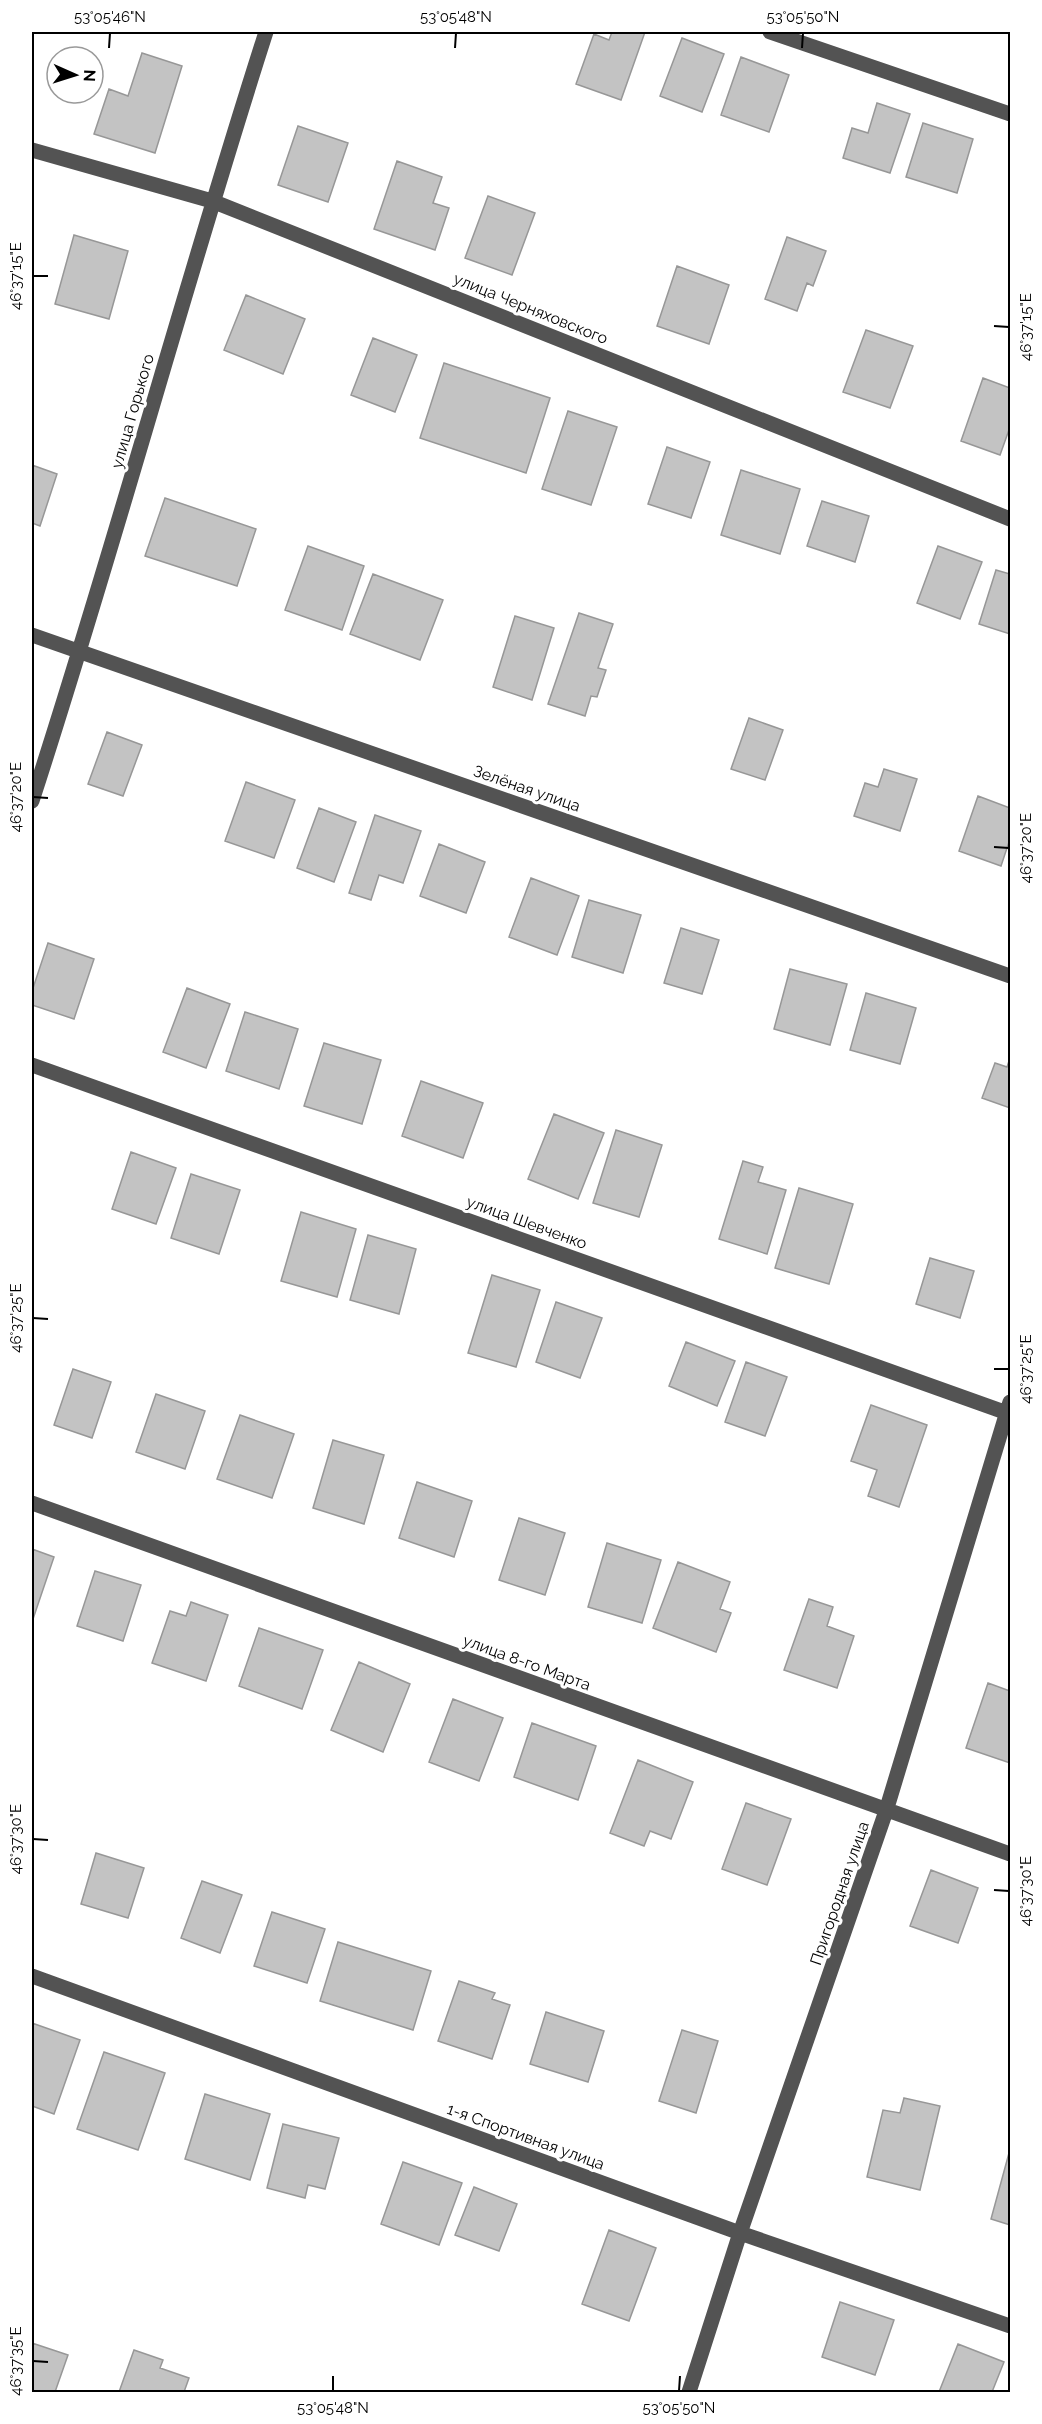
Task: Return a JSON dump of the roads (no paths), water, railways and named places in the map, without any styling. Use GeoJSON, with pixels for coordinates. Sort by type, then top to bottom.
{"type":"FeatureCollection","features":[{"type":"Feature","properties":{"kind":"street","name":"улица Горького"},"geometry":{"type":"LineString","coordinates":[[32,801],[80,652],[212,201],[266,32]]}},
{"type":"Feature","properties":{"kind":"street"},"geometry":{"type":"LineString","coordinates":[[770,32],[1011,114]]}},
{"type":"Feature","properties":{"kind":"street","name":"улица Черняховского"},"geometry":{"type":"LineString","coordinates":[[32,150],[212,201],[1011,519]]}},
{"type":"Feature","properties":{"kind":"street","name":"Зелёная улица"},"geometry":{"type":"LineString","coordinates":[[32,635],[1011,976]]}},
{"type":"Feature","properties":{"kind":"street","name":"улица Шевченко"},"geometry":{"type":"LineString","coordinates":[[32,1065],[1009,1409]]}},
{"type":"Feature","properties":{"kind":"street","name":"Пригородная улица"},"geometry":{"type":"LineString","coordinates":[[689,2392],[740,2233],[886,1811],[1009,1409]]}},
{"type":"Feature","properties":{"kind":"street","name":"улица 8-го Марта"},"geometry":{"type":"LineString","coordinates":[[32,1503],[1011,1854]]}},
{"type":"Feature","properties":{"kind":"street","name":"1-я Спортивная улица"},"geometry":{"type":"LineString","coordinates":[[32,1976],[740,2233],[1011,2326]]}}]}
